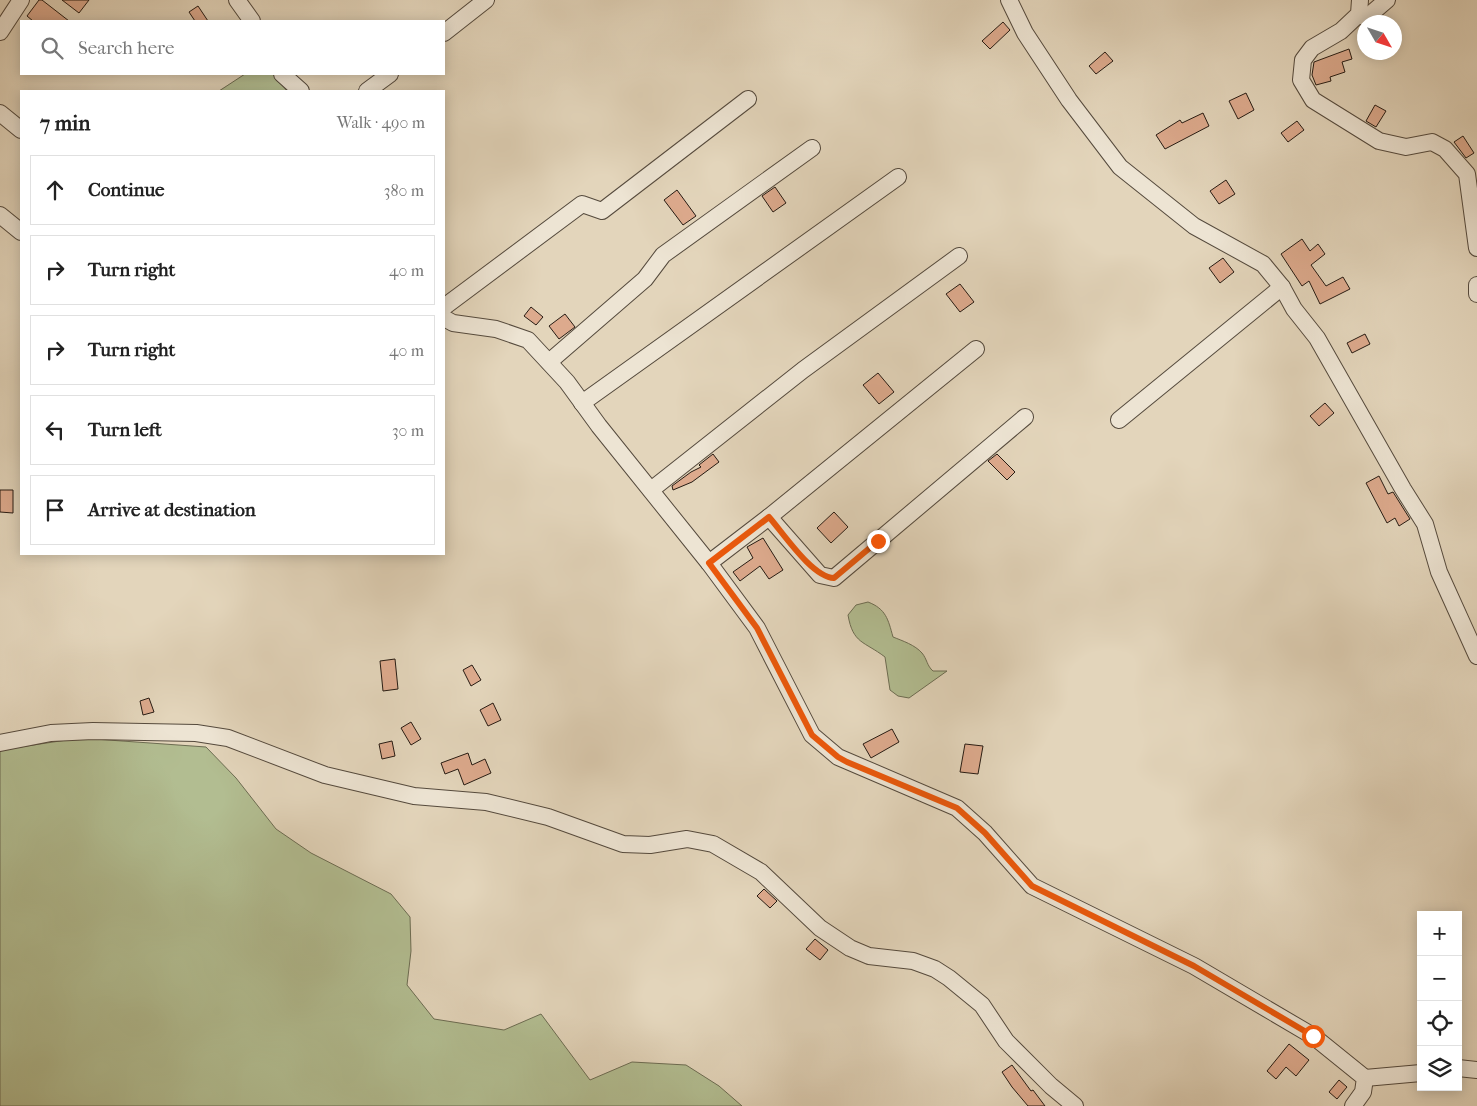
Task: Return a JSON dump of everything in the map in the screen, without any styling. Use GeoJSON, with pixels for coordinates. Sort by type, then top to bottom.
{"type":"FeatureCollection","features":[{"type":"Feature","properties":{"kind":"street"},"geometry":{"type":"LineString","coordinates":[[0,32],[21,0]]}},
{"type":"Feature","properties":{"kind":"street"},"geometry":{"type":"LineString","coordinates":[[237,0],[251,20]]}},
{"type":"Feature","properties":{"kind":"street"},"geometry":{"type":"LineString","coordinates":[[445,32],[486,0]]}},
{"type":"Feature","properties":{"kind":"street"},"geometry":{"type":"LineString","coordinates":[[1009,0],[1025,33],[1039,55],[1069,100],[1120,167],[1194,226],[1263,264],[1282,287],[1294,309],[1317,338],[1384,457],[1425,524],[1440,572],[1477,656]]}},
{"type":"Feature","properties":{"kind":"street"},"geometry":{"type":"LineString","coordinates":[[1387,0],[1366,18],[1359,7],[1341,31],[1312,48],[1303,60],[1302,80],[1313,100],[1379,141],[1406,147],[1432,142],[1445,149],[1467,174],[1477,248]]}},
{"type":"Feature","properties":{"kind":"street"},"geometry":{"type":"LineString","coordinates":[[283,75],[300,90]]}},
{"type":"Feature","properties":{"kind":"street"},"geometry":{"type":"LineString","coordinates":[[368,90],[389,75]]}},
{"type":"Feature","properties":{"kind":"street"},"geometry":{"type":"LineString","coordinates":[[445,306],[582,204],[602,211],[748,100]]}},
{"type":"Feature","properties":{"kind":"street"},"geometry":{"type":"LineString","coordinates":[[0,114],[20,129]]}},
{"type":"Feature","properties":{"kind":"street"},"geometry":{"type":"LineString","coordinates":[[549,362],[645,279],[663,255],[812,148]]}},
{"type":"Feature","properties":{"kind":"street"},"geometry":{"type":"LineString","coordinates":[[582,402],[898,177]]}},
{"type":"Feature","properties":{"kind":"street"},"geometry":{"type":"LineString","coordinates":[[0,215],[20,231]]}},
{"type":"Feature","properties":{"kind":"street"},"geometry":{"type":"LineString","coordinates":[[651,490],[803,370],[959,256]]}},
{"type":"Feature","properties":{"kind":"street"},"geometry":{"type":"LineString","coordinates":[[1477,285],[1477,294]]}},
{"type":"Feature","properties":{"kind":"street"},"geometry":{"type":"LineString","coordinates":[[1119,420],[1282,287]]}},
{"type":"Feature","properties":{"kind":"street"},"geometry":{"type":"LineString","coordinates":[[445,319],[453,323],[496,329],[528,340],[549,362],[709,563],[757,628],[812,735],[838,757],[957,808],[985,833],[1032,886],[1194,966],[1313,1036],[1365,1078],[1417,1073]]}},
{"type":"Feature","properties":{"kind":"street"},"geometry":{"type":"LineString","coordinates":[[709,563],[769,517],[976,349]]}},
{"type":"Feature","properties":{"kind":"street"},"geometry":{"type":"LineString","coordinates":[[769,517],[820,575],[834,578],[1025,417]]}},
{"type":"Feature","properties":{"kind":"street"},"geometry":{"type":"LineString","coordinates":[[0,743],[51,733],[93,731],[196,733],[228,738],[325,775],[414,796],[495,804],[548,817],[623,844],[650,845],[687,840],[713,844],[761,872],[820,928],[850,948],[869,956],[913,961],[935,969],[949,978],[982,1005],[1006,1041],[1051,1086],[1075,1106]]}},
{"type":"Feature","properties":{"kind":"street"},"geometry":{"type":"LineString","coordinates":[[1462,1068],[1477,1070]]}},
{"type":"Feature","properties":{"kind":"street"},"geometry":{"type":"LineString","coordinates":[[1353,1106],[1363,1092],[1365,1078]]}},
{"type":"Feature","properties":{"kind":"green space"},"geometry":{"type":"Polygon","coordinates":[[[243,75],[274,75],[286,90],[221,90],[243,75]]]}},
{"type":"Feature","properties":{"kind":"green space"},"geometry":{"type":"Polygon","coordinates":[[[868,602],[883,611],[890,625],[893,637],[919,650],[933,671],[947,671],[909,698],[898,696],[890,690],[885,657],[860,641],[850,624],[848,615],[856,605],[868,602]]]}},
{"type":"Feature","properties":{"kind":"green space"},"geometry":{"type":"Polygon","coordinates":[[[80,738],[206,747],[236,778],[276,829],[311,853],[391,894],[410,917],[411,951],[407,985],[434,1019],[504,1030],[541,1014],[590,1080],[632,1062],[686,1065],[719,1086],[742,1106],[0,1106],[0,750],[80,738]]]}},
{"type":"Feature","properties":{"kind":"building"},"geometry":{"type":"Polygon","coordinates":[[[39,0],[42,0],[68,20],[32,20],[27,16],[39,0]]]}},
{"type":"Feature","properties":{"kind":"building"},"geometry":{"type":"Polygon","coordinates":[[[62,0],[89,0],[79,13],[62,0]]]}},
{"type":"Feature","properties":{"kind":"building"},"geometry":{"type":"Polygon","coordinates":[[[198,6],[207,20],[194,20],[189,12],[198,6]]]}},
{"type":"Feature","properties":{"kind":"building"},"geometry":{"type":"Polygon","coordinates":[[[1003,22],[1010,30],[990,49],[982,41],[1003,22]]]}},
{"type":"Feature","properties":{"kind":"building"},"geometry":{"type":"Polygon","coordinates":[[[1349,49],[1352,59],[1342,62],[1345,72],[1330,77],[1331,81],[1316,85],[1312,75],[1314,62],[1349,49]]]}},
{"type":"Feature","properties":{"kind":"building"},"geometry":{"type":"Polygon","coordinates":[[[1105,52],[1113,61],[1096,74],[1089,66],[1105,52]]]}},
{"type":"Feature","properties":{"kind":"building"},"geometry":{"type":"Polygon","coordinates":[[[1246,93],[1254,110],[1238,119],[1229,101],[1246,93]]]}},
{"type":"Feature","properties":{"kind":"building"},"geometry":{"type":"Polygon","coordinates":[[[1375,105],[1386,111],[1376,127],[1366,121],[1375,105]]]}},
{"type":"Feature","properties":{"kind":"building"},"geometry":{"type":"Polygon","coordinates":[[[1203,113],[1209,126],[1165,149],[1156,135],[1180,120],[1182,123],[1203,113]]]}},
{"type":"Feature","properties":{"kind":"building"},"geometry":{"type":"Polygon","coordinates":[[[1297,121],[1304,130],[1288,142],[1281,133],[1297,121]]]}},
{"type":"Feature","properties":{"kind":"building"},"geometry":{"type":"Polygon","coordinates":[[[1463,136],[1474,153],[1466,158],[1454,142],[1463,136]]]}},
{"type":"Feature","properties":{"kind":"building"},"geometry":{"type":"Polygon","coordinates":[[[1226,180],[1235,194],[1219,204],[1210,191],[1226,180]]]}},
{"type":"Feature","properties":{"kind":"building"},"geometry":{"type":"Polygon","coordinates":[[[775,187],[786,203],[773,212],[762,196],[775,187]]]}},
{"type":"Feature","properties":{"kind":"building"},"geometry":{"type":"Polygon","coordinates":[[[677,190],[696,216],[683,225],[664,200],[677,190]]]}},
{"type":"Feature","properties":{"kind":"building"},"geometry":{"type":"Polygon","coordinates":[[[1302,239],[1310,251],[1318,244],[1325,254],[1311,265],[1326,286],[1343,277],[1350,289],[1320,304],[1309,281],[1302,286],[1281,254],[1302,239]]]}},
{"type":"Feature","properties":{"kind":"building"},"geometry":{"type":"Polygon","coordinates":[[[1223,258],[1234,272],[1220,283],[1209,268],[1223,258]]]}},
{"type":"Feature","properties":{"kind":"building"},"geometry":{"type":"Polygon","coordinates":[[[960,284],[974,302],[960,312],[946,294],[960,284]]]}},
{"type":"Feature","properties":{"kind":"building"},"geometry":{"type":"Polygon","coordinates":[[[531,307],[543,317],[536,325],[524,316],[531,307]]]}},
{"type":"Feature","properties":{"kind":"building"},"geometry":{"type":"Polygon","coordinates":[[[565,314],[575,327],[559,339],[549,326],[565,314]]]}},
{"type":"Feature","properties":{"kind":"building"},"geometry":{"type":"Polygon","coordinates":[[[1365,334],[1370,344],[1352,353],[1347,343],[1365,334]]]}},
{"type":"Feature","properties":{"kind":"building"},"geometry":{"type":"Polygon","coordinates":[[[878,373],[894,392],[879,404],[863,385],[878,373]]]}},
{"type":"Feature","properties":{"kind":"building"},"geometry":{"type":"Polygon","coordinates":[[[1325,403],[1334,413],[1319,426],[1310,416],[1325,403]]]}},
{"type":"Feature","properties":{"kind":"building"},"geometry":{"type":"Polygon","coordinates":[[[713,454],[719,462],[692,482],[673,490],[672,486],[701,467],[699,465],[713,454]]]}},
{"type":"Feature","properties":{"kind":"building"},"geometry":{"type":"Polygon","coordinates":[[[997,454],[1015,472],[1007,480],[988,461],[997,454]]]}},
{"type":"Feature","properties":{"kind":"building"},"geometry":{"type":"Polygon","coordinates":[[[1379,476],[1388,494],[1393,492],[1410,519],[1399,526],[1395,518],[1387,523],[1366,483],[1379,476]]]}},
{"type":"Feature","properties":{"kind":"building"},"geometry":{"type":"Polygon","coordinates":[[[0,490],[13,490],[13,513],[0,512],[0,490]]]}},
{"type":"Feature","properties":{"kind":"building"},"geometry":{"type":"Polygon","coordinates":[[[834,512],[848,527],[831,543],[817,528],[834,512]]]}},
{"type":"Feature","properties":{"kind":"building"},"geometry":{"type":"Polygon","coordinates":[[[763,538],[783,570],[769,579],[760,566],[740,581],[733,572],[753,558],[747,547],[763,538]]]}},
{"type":"Feature","properties":{"kind":"building"},"geometry":{"type":"Polygon","coordinates":[[[395,659],[398,689],[383,691],[380,661],[395,659]]]}},
{"type":"Feature","properties":{"kind":"building"},"geometry":{"type":"Polygon","coordinates":[[[472,665],[481,680],[471,686],[463,670],[472,665]]]}},
{"type":"Feature","properties":{"kind":"building"},"geometry":{"type":"Polygon","coordinates":[[[149,698],[154,712],[143,715],[140,701],[149,698]]]}},
{"type":"Feature","properties":{"kind":"building"},"geometry":{"type":"Polygon","coordinates":[[[493,703],[501,720],[488,726],[480,710],[493,703]]]}},
{"type":"Feature","properties":{"kind":"building"},"geometry":{"type":"Polygon","coordinates":[[[411,722],[421,739],[411,745],[401,728],[411,722]]]}},
{"type":"Feature","properties":{"kind":"building"},"geometry":{"type":"Polygon","coordinates":[[[892,729],[899,742],[871,758],[863,744],[892,729]]]}},
{"type":"Feature","properties":{"kind":"building"},"geometry":{"type":"Polygon","coordinates":[[[392,741],[395,756],[382,759],[379,744],[392,741]]]}},
{"type":"Feature","properties":{"kind":"building"},"geometry":{"type":"Polygon","coordinates":[[[965,744],[983,746],[978,774],[960,772],[965,744]]]}},
{"type":"Feature","properties":{"kind":"building"},"geometry":{"type":"Polygon","coordinates":[[[468,753],[472,765],[485,759],[491,773],[464,785],[458,769],[445,774],[441,763],[468,753]]]}},
{"type":"Feature","properties":{"kind":"building"},"geometry":{"type":"Polygon","coordinates":[[[764,889],[777,901],[770,908],[757,896],[764,889]]]}},
{"type":"Feature","properties":{"kind":"building"},"geometry":{"type":"Polygon","coordinates":[[[815,939],[828,950],[820,960],[806,949],[815,939]]]}},
{"type":"Feature","properties":{"kind":"building"},"geometry":{"type":"Polygon","coordinates":[[[1289,1044],[1309,1060],[1296,1076],[1286,1067],[1276,1079],[1267,1071],[1289,1044]]]}},
{"type":"Feature","properties":{"kind":"building"},"geometry":{"type":"Polygon","coordinates":[[[1012,1065],[1031,1091],[1033,1090],[1045,1106],[1028,1106],[1012,1087],[1002,1072],[1012,1065]]]}},
{"type":"Feature","properties":{"kind":"building"},"geometry":{"type":"Polygon","coordinates":[[[1339,1080],[1347,1087],[1337,1099],[1329,1092],[1339,1080]]]}},
{"type":"Feature","properties":{"kind":"route"},"geometry":{"type":"LineString","coordinates":[[878,541],[834,578],[827,578],[812,568],[769,517],[709,563],[757,628],[812,735],[838,757],[847,762],[957,808],[985,833],[1032,886],[1194,966],[1313,1036]]}}]}
